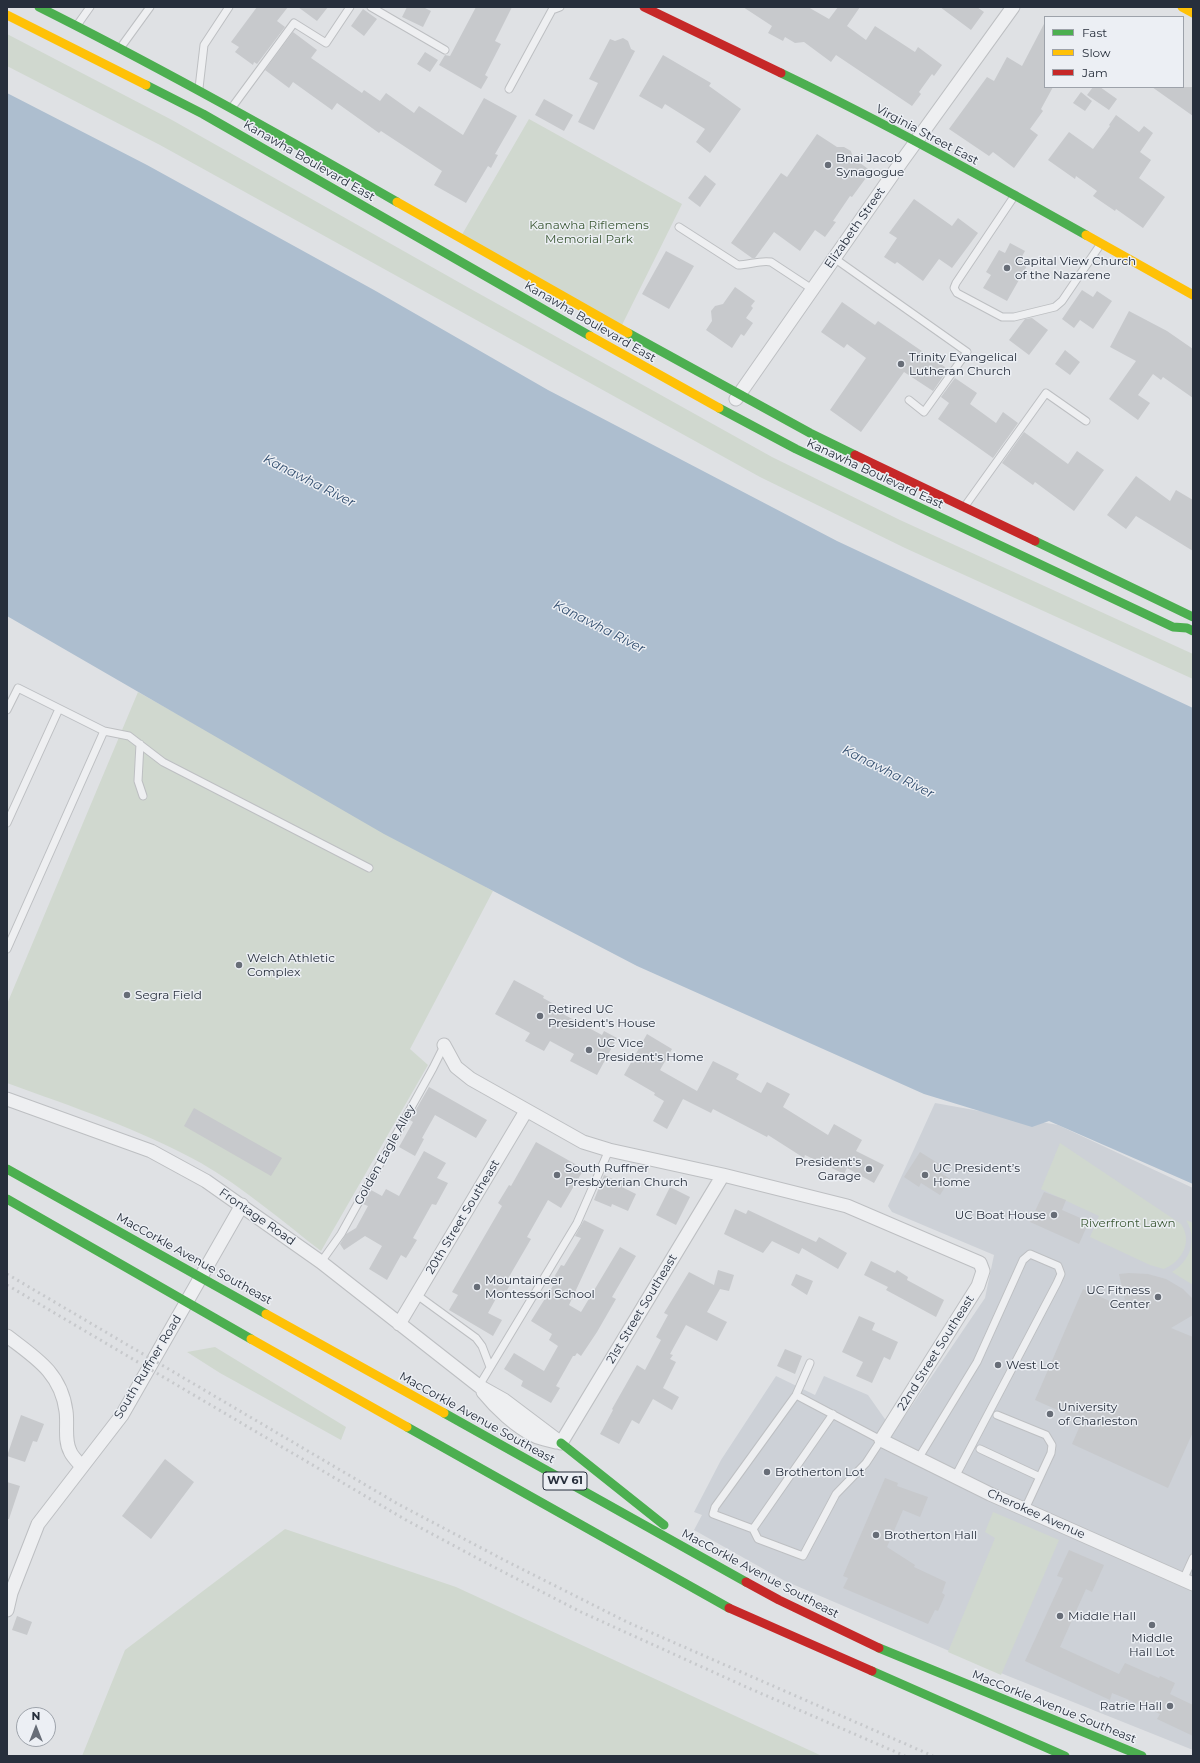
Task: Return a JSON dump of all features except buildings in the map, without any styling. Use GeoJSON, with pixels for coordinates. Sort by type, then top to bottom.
{"type":"FeatureCollection","features":[{"type":"Feature","properties":{"kind":"main road","name":"Kanawha Boulevard East"},"geometry":{"type":"LineString","coordinates":[[39,7],[232,108],[248,128],[726,412],[796,449],[1173,627],[1187,628],[1193,631]]}},
{"type":"Feature","properties":{"kind":"main road","name":"Virginia Street East"},"geometry":{"type":"LineString","coordinates":[[644,7],[830,97],[916,142],[1015,195],[1193,296]]}},
{"type":"Feature","properties":{"kind":"main road"},"geometry":{"type":"LineString","coordinates":[[1182,7],[1193,13]]}},
{"type":"Feature","properties":{"kind":"main road","name":"Kanawha Boulevard East"},"geometry":{"type":"LineString","coordinates":[[7,15],[134,78],[248,128],[620,329],[810,434],[1193,617]]}},
{"type":"Feature","properties":{"kind":"main road","name":"Kanawha Boulevard East"},"geometry":{"type":"LineString","coordinates":[[1173,627],[1182,638]]}},
{"type":"Feature","properties":{"kind":"main road","name":"MacCorkle Avenue Southeast"},"geometry":{"type":"LineString","coordinates":[[7,1169],[779,1600],[885,1651],[1142,1756]]}},
{"type":"Feature","properties":{"kind":"main road","name":"WV 61"},"geometry":{"type":"LineString","coordinates":[[7,1199],[725,1606],[1065,1756]]}},
{"type":"Feature","properties":{"kind":"main road"},"geometry":{"type":"LineString","coordinates":[[561,1443],[715,1565]]}},
{"type":"Feature","properties":{"kind":"street","name":"Elizabeth Street"},"geometry":{"type":"LineString","coordinates":[[726,412],[1013,7]]}},
{"type":"Feature","properties":{"kind":"street"},"geometry":{"type":"LineString","coordinates":[[444,1045],[456,1067],[471,1079],[583,1142],[608,1150],[723,1175]]}},
{"type":"Feature","properties":{"kind":"street","name":"Frontage Road"},"geometry":{"type":"LineString","coordinates":[[7,1099],[151,1151],[206,1181],[242,1205],[320,1262],[479,1386],[504,1400],[561,1443]]}},
{"type":"Feature","properties":{"kind":"street","name":"20th Street Southeast"},"geometry":{"type":"LineString","coordinates":[[399,1324],[526,1110]]}},
{"type":"Feature","properties":{"kind":"street","name":"22nd Street Southeast"},"geometry":{"type":"LineString","coordinates":[[723,1175],[848,1206],[980,1263],[983,1270],[978,1286],[881,1440]]}},
{"type":"Feature","properties":{"kind":"street","name":"21st Street Southeast"},"geometry":{"type":"LineString","coordinates":[[561,1443],[723,1175]]}},
{"type":"Feature","properties":{"kind":"street","name":"South Ruffner Road"},"geometry":{"type":"LineString","coordinates":[[7,1610],[11,1593],[38,1524],[81,1466],[122,1415],[242,1205]]}},
{"type":"Feature","properties":{"kind":"street"},"geometry":{"type":"LineString","coordinates":[[7,1336],[41,1362],[62,1392],[65,1408],[67,1444],[70,1452],[81,1466]]}},
{"type":"Feature","properties":{"kind":"street","name":"Cherokee Avenue"},"geometry":{"type":"LineString","coordinates":[[881,1440],[955,1477],[1188,1582]]}},
{"type":"Feature","properties":{"kind":"lane"},"geometry":{"type":"LineString","coordinates":[[77,26],[90,7]]}},
{"type":"Feature","properties":{"kind":"lane"},"geometry":{"type":"LineString","coordinates":[[118,47],[145,7]]}},
{"type":"Feature","properties":{"kind":"lane"},"geometry":{"type":"LineString","coordinates":[[118,47],[150,7]]}},
{"type":"Feature","properties":{"kind":"lane"},"geometry":{"type":"LineString","coordinates":[[198,90],[204,45],[229,7]]}},
{"type":"Feature","properties":{"kind":"lane"},"geometry":{"type":"LineString","coordinates":[[232,108],[294,23],[326,43],[350,7]]}},
{"type":"Feature","properties":{"kind":"lane"},"geometry":{"type":"LineString","coordinates":[[371,7],[445,50]]}},
{"type":"Feature","properties":{"kind":"lane"},"geometry":{"type":"LineString","coordinates":[[509,89],[552,10],[560,7]]}},
{"type":"Feature","properties":{"kind":"lane"},"geometry":{"type":"LineString","coordinates":[[1015,195],[956,283],[954,288],[957,293],[1002,317],[1014,317],[1055,307],[1062,301],[1101,243]]}},
{"type":"Feature","properties":{"kind":"lane"},"geometry":{"type":"LineString","coordinates":[[679,227],[738,265],[746,265],[763,261],[771,262],[812,289]]}},
{"type":"Feature","properties":{"kind":"lane"},"geometry":{"type":"LineString","coordinates":[[834,258],[967,352],[924,412],[908,400]]}},
{"type":"Feature","properties":{"kind":"lane"},"geometry":{"type":"LineString","coordinates":[[964,508],[1046,393],[1086,421]]}},
{"type":"Feature","properties":{"kind":"lane"},"geometry":{"type":"LineString","coordinates":[[7,710],[18,688],[104,731],[129,736],[163,762],[369,868]]}},
{"type":"Feature","properties":{"kind":"lane"},"geometry":{"type":"LineString","coordinates":[[7,823],[59,709]]}},
{"type":"Feature","properties":{"kind":"lane"},"geometry":{"type":"LineString","coordinates":[[7,950],[104,731]]}},
{"type":"Feature","properties":{"kind":"lane"},"geometry":{"type":"LineString","coordinates":[[140,744],[138,782],[143,796]]}},
{"type":"Feature","properties":{"kind":"lane","name":"Golden Eagle Alley"},"geometry":{"type":"LineString","coordinates":[[320,1262],[340,1234],[433,1068],[444,1045]]}},
{"type":"Feature","properties":{"kind":"lane"},"geometry":{"type":"LineString","coordinates":[[479,1386],[576,1223],[608,1150]]}},
{"type":"Feature","properties":{"kind":"lane"},"geometry":{"type":"LineString","coordinates":[[918,1458],[977,1362],[1023,1260],[1030,1254],[1058,1266],[1061,1274],[1057,1283],[955,1477]]}},
{"type":"Feature","properties":{"kind":"lane"},"geometry":{"type":"LineString","coordinates":[[416,1296],[476,1338],[482,1346],[490,1367]]}},
{"type":"Feature","properties":{"kind":"lane"},"geometry":{"type":"LineString","coordinates":[[796,1395],[881,1440],[866,1464],[836,1494],[802,1556],[758,1539],[753,1529],[713,1514],[715,1507],[796,1395],[810,1363]]}},
{"type":"Feature","properties":{"kind":"lane"},"geometry":{"type":"LineString","coordinates":[[753,1529],[833,1414]]}},
{"type":"Feature","properties":{"kind":"lane"},"geometry":{"type":"LineString","coordinates":[[997,1415],[1046,1435],[1050,1439],[1051,1453],[1025,1509]]}},
{"type":"Feature","properties":{"kind":"lane"},"geometry":{"type":"LineString","coordinates":[[980,1449],[1040,1477]]}},
{"type":"Feature","properties":{"kind":"lane"},"geometry":{"type":"LineString","coordinates":[[1188,1582],[1193,1558]]}},
{"type":"Feature","properties":{"kind":"shaded area","name":"University of Charleston"},"geometry":{"type":"Polygon","coordinates":[[[935,1103],[1058,1125],[1193,1188],[1193,1750],[1008,1676],[785,1581],[694,1530],[702,1515],[694,1512],[721,1460],[776,1376],[815,1395],[824,1376],[868,1395],[894,1432],[985,1298],[994,1255],[892,1212],[888,1206],[935,1103]]]}},
{"type":"Feature","properties":{"kind":"green space"},"geometry":{"type":"Polygon","coordinates":[[[7,34],[172,120],[772,457],[900,520],[1193,654],[1193,679],[905,548],[760,477],[160,145],[7,66],[7,34]]]}},
{"type":"Feature","properties":{"kind":"green space","name":"Kanawha Riflemens Memorial Park"},"geometry":{"type":"Polygon","coordinates":[[[529,119],[682,204],[620,329],[460,238],[529,119]]]}},
{"type":"Feature","properties":{"kind":"green space","name":"Welch Athletic Complex"},"geometry":{"type":"Polygon","coordinates":[[[138,692],[493,891],[410,1049],[428,1065],[321,1251],[248,1194],[201,1163],[130,1129],[7,1083],[7,1004],[138,692]]]}},
{"type":"Feature","properties":{"kind":"green space","name":"Riverfront Lawn"},"geometry":{"type":"Polygon","coordinates":[[[1060,1143],[1181,1224],[1186,1238],[1186,1244],[1184,1250],[1176,1261],[1164,1269],[1150,1265],[1090,1237],[1099,1216],[1041,1189],[1060,1143]]]}},
{"type":"Feature","properties":{"kind":"green space","name":"Riverfront Lawn"},"geometry":{"type":"Polygon","coordinates":[[[1186,1220],[1193,1223],[1193,1285],[1172,1272],[1188,1256],[1192,1242],[1190,1228],[1186,1220]]]}},
{"type":"Feature","properties":{"kind":"green space"},"geometry":{"type":"Polygon","coordinates":[[[215,1347],[346,1427],[341,1440],[220,1373],[187,1352],[215,1347]]]}},
{"type":"Feature","properties":{"kind":"green space"},"geometry":{"type":"Polygon","coordinates":[[[993,1512],[1059,1540],[1001,1675],[948,1652],[995,1538],[985,1532],[993,1512]]]}},
{"type":"Feature","properties":{"kind":"green space"},"geometry":{"type":"Polygon","coordinates":[[[285,1529],[456,1587],[822,1756],[82,1756],[125,1650],[285,1529]]]}},
{"type":"Feature","properties":{"kind":"water","name":"Kanawha River"},"geometry":{"type":"Polygon","coordinates":[[[7,93],[147,165],[374,290],[548,390],[837,541],[1193,708],[1193,1184],[1049,1121],[1032,1127],[924,1094],[637,966],[384,834],[7,616],[7,93]]]}},
{"type":"Feature","properties":{"kind":"railway"},"geometry":{"type":"LineString","coordinates":[[7,1274],[398,1504],[504,1560],[627,1622],[933,1756]]}},
{"type":"Feature","properties":{"kind":"railway"},"geometry":{"type":"LineString","coordinates":[[7,1285],[406,1520],[492,1566],[581,1612],[744,1686],[905,1756]]}},
{"type":"Feature","properties":{"kind":"traffic: fast"},"geometry":{"type":"LineString","coordinates":[[39,7],[220,102],[397,202]]}},
{"type":"Feature","properties":{"kind":"traffic: fast"},"geometry":{"type":"LineString","coordinates":[[781,73],[897,131],[1086,235]]}},
{"type":"Feature","properties":{"kind":"traffic: fast"},"geometry":{"type":"LineString","coordinates":[[146,85],[203,114],[590,336]]}},
{"type":"Feature","properties":{"kind":"traffic: fast"},"geometry":{"type":"LineString","coordinates":[[628,333],[810,433],[855,455]]}},
{"type":"Feature","properties":{"kind":"traffic: fast"},"geometry":{"type":"LineString","coordinates":[[719,408],[796,449],[1173,627],[1187,628],[1193,631]]}},
{"type":"Feature","properties":{"kind":"traffic: fast"},"geometry":{"type":"LineString","coordinates":[[1035,541],[1193,617]]}},
{"type":"Feature","properties":{"kind":"traffic: fast"},"geometry":{"type":"LineString","coordinates":[[7,1169],[266,1314]]}},
{"type":"Feature","properties":{"kind":"traffic: fast"},"geometry":{"type":"LineString","coordinates":[[7,1199],[251,1339]]}},
{"type":"Feature","properties":{"kind":"traffic: fast"},"geometry":{"type":"LineString","coordinates":[[444,1413],[746,1582]]}},
{"type":"Feature","properties":{"kind":"traffic: fast"},"geometry":{"type":"LineString","coordinates":[[407,1427],[729,1608]]}},
{"type":"Feature","properties":{"kind":"traffic: fast"},"geometry":{"type":"LineString","coordinates":[[561,1443],[664,1525]]}},
{"type":"Feature","properties":{"kind":"traffic: fast"},"geometry":{"type":"LineString","coordinates":[[879,1648],[1142,1756]]}},
{"type":"Feature","properties":{"kind":"traffic: fast"},"geometry":{"type":"LineString","coordinates":[[872,1671],[1065,1756]]}},
{"type":"Feature","properties":{"kind":"traffic: slow"},"geometry":{"type":"LineString","coordinates":[[1182,7],[1193,13]]}},
{"type":"Feature","properties":{"kind":"traffic: slow"},"geometry":{"type":"LineString","coordinates":[[7,15],[146,85]]}},
{"type":"Feature","properties":{"kind":"traffic: slow"},"geometry":{"type":"LineString","coordinates":[[397,202],[628,333]]}},
{"type":"Feature","properties":{"kind":"traffic: slow"},"geometry":{"type":"LineString","coordinates":[[1086,235],[1193,295]]}},
{"type":"Feature","properties":{"kind":"traffic: slow"},"geometry":{"type":"LineString","coordinates":[[590,336],[719,408]]}},
{"type":"Feature","properties":{"kind":"traffic: slow"},"geometry":{"type":"LineString","coordinates":[[266,1314],[444,1413]]}},
{"type":"Feature","properties":{"kind":"traffic: slow"},"geometry":{"type":"LineString","coordinates":[[251,1339],[407,1427]]}},
{"type":"Feature","properties":{"kind":"traffic: jam"},"geometry":{"type":"LineString","coordinates":[[644,7],[781,73]]}},
{"type":"Feature","properties":{"kind":"traffic: jam"},"geometry":{"type":"LineString","coordinates":[[855,455],[1035,541]]}},
{"type":"Feature","properties":{"kind":"traffic: jam"},"geometry":{"type":"LineString","coordinates":[[746,1582],[779,1600],[879,1648]]}},
{"type":"Feature","properties":{"kind":"traffic: jam"},"geometry":{"type":"LineString","coordinates":[[729,1608],[872,1671]]}},
{"type":"Feature","properties":{"kind":"place","name":"Bnai Jacob Synagogue"},"geometry":{"type":"Point","coordinates":[828,165]}},
{"type":"Feature","properties":{"kind":"place","name":"Capital View Church of the Nazarene"},"geometry":{"type":"Point","coordinates":[1007,268]}},
{"type":"Feature","properties":{"kind":"place","name":"Trinity Evangelical Lutheran Church"},"geometry":{"type":"Point","coordinates":[901,364]}},
{"type":"Feature","properties":{"kind":"place","name":"Welch Athletic Complex"},"geometry":{"type":"Point","coordinates":[239,965]}},
{"type":"Feature","properties":{"kind":"place","name":"Segra Field"},"geometry":{"type":"Point","coordinates":[127,995]}},
{"type":"Feature","properties":{"kind":"place","name":"Retired UC President's House"},"geometry":{"type":"Point","coordinates":[540,1016]}},
{"type":"Feature","properties":{"kind":"place","name":"UC Vice President's Home"},"geometry":{"type":"Point","coordinates":[589,1050]}},
{"type":"Feature","properties":{"kind":"place","name":"President's Garage"},"geometry":{"type":"Point","coordinates":[869,1169]}},
{"type":"Feature","properties":{"kind":"place","name":"South Ruffner Presbyterian Church"},"geometry":{"type":"Point","coordinates":[557,1175]}},
{"type":"Feature","properties":{"kind":"place","name":"UC President’s Home"},"geometry":{"type":"Point","coordinates":[925,1175]}},
{"type":"Feature","properties":{"kind":"place","name":"UC Boat House"},"geometry":{"type":"Point","coordinates":[1054,1215]}},
{"type":"Feature","properties":{"kind":"place","name":"Mountaineer Montessori School"},"geometry":{"type":"Point","coordinates":[477,1287]}},
{"type":"Feature","properties":{"kind":"place","name":"UC Fitness Center"},"geometry":{"type":"Point","coordinates":[1158,1297]}},
{"type":"Feature","properties":{"kind":"place","name":"West Lot"},"geometry":{"type":"Point","coordinates":[998,1365]}},
{"type":"Feature","properties":{"kind":"place","name":"University of Charleston"},"geometry":{"type":"Point","coordinates":[1050,1414]}},
{"type":"Feature","properties":{"kind":"place","name":"Brotherton Lot"},"geometry":{"type":"Point","coordinates":[767,1472]}},
{"type":"Feature","properties":{"kind":"place","name":"Brotherton Hall"},"geometry":{"type":"Point","coordinates":[876,1535]}},
{"type":"Feature","properties":{"kind":"place","name":"Middle Hall"},"geometry":{"type":"Point","coordinates":[1060,1616]}},
{"type":"Feature","properties":{"kind":"place","name":"Middle Hall Lot"},"geometry":{"type":"Point","coordinates":[1152,1625]}},
{"type":"Feature","properties":{"kind":"place","name":"Ratrie Hall"},"geometry":{"type":"Point","coordinates":[1170,1706]}}]}
